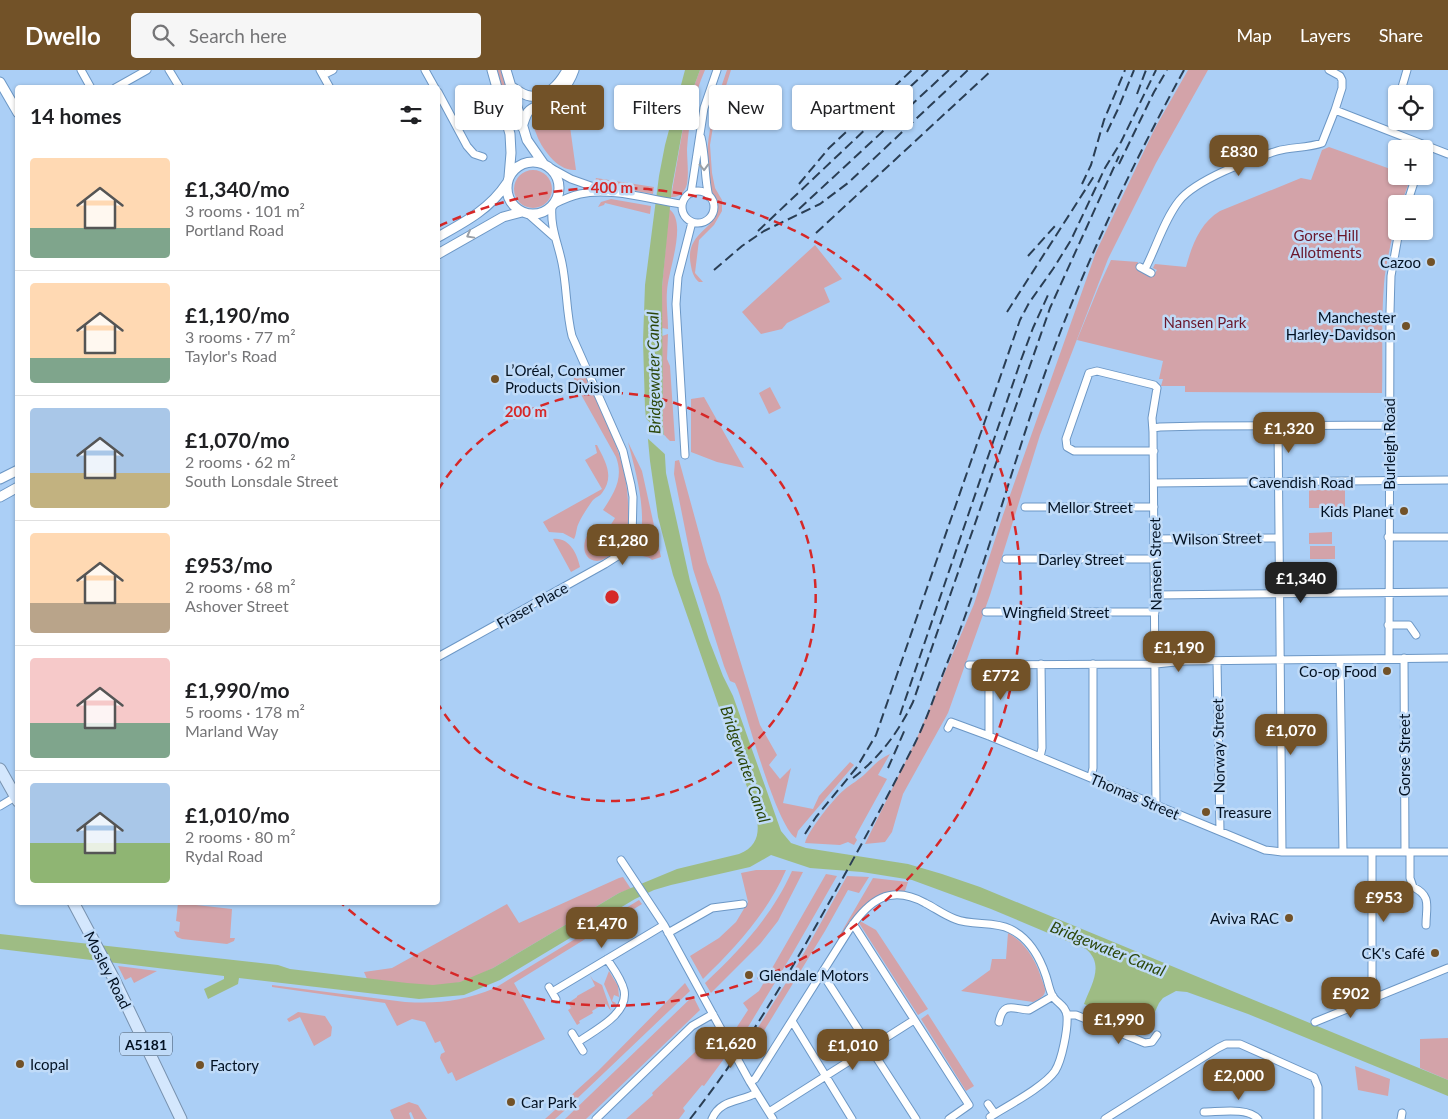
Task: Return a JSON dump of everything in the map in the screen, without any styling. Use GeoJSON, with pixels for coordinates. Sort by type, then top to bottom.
{"type":"FeatureCollection","features":[{"type":"Feature","properties":{"kind":"main road"},"geometry":{"type":"LineString","coordinates":[[0,769],[15,797]]}},
{"type":"Feature","properties":{"kind":"main road","name":"Mosley Road"},"geometry":{"type":"LineString","coordinates":[[75,905],[110,970],[181,1119]]}},
{"type":"Feature","properties":{"kind":"street"},"geometry":{"type":"LineString","coordinates":[[81,70],[89,85]]}},
{"type":"Feature","properties":{"kind":"street"},"geometry":{"type":"LineString","coordinates":[[121,85],[148,70]]}},
{"type":"Feature","properties":{"kind":"street"},"geometry":{"type":"LineString","coordinates":[[168,70],[178,85]]}},
{"type":"Feature","properties":{"kind":"street"},"geometry":{"type":"LineString","coordinates":[[328,85],[322,73],[333,70]]}},
{"type":"Feature","properties":{"kind":"street"},"geometry":{"type":"LineString","coordinates":[[425,70],[433,85]]}},
{"type":"Feature","properties":{"kind":"street"},"geometry":{"type":"LineString","coordinates":[[492,70],[510,134],[511,153],[507,188],[513,205],[525,213]]}},
{"type":"Feature","properties":{"kind":"street"},"geometry":{"type":"LineString","coordinates":[[506,70],[511,85]]}},
{"type":"Feature","properties":{"kind":"street"},"geometry":{"type":"LineString","coordinates":[[522,93],[527,96],[540,96],[554,88],[567,70]]}},
{"type":"Feature","properties":{"kind":"street"},"geometry":{"type":"LineString","coordinates":[[553,205],[558,196],[558,178],[527,140],[522,127],[527,113],[531,109],[550,101],[562,92],[570,82],[574,70]]}},
{"type":"Feature","properties":{"kind":"street"},"geometry":{"type":"LineString","coordinates":[[691,193],[704,108],[717,70]]}},
{"type":"Feature","properties":{"kind":"street"},"geometry":{"type":"LineString","coordinates":[[1145,270],[1174,208],[1190,189],[1215,176],[1269,154],[1290,148],[1322,143],[1342,88],[1340,76],[1328,70]]}},
{"type":"Feature","properties":{"kind":"street"},"geometry":{"type":"LineString","coordinates":[[1403,85],[1408,70]]}},
{"type":"Feature","properties":{"kind":"street"},"geometry":{"type":"LineString","coordinates":[[0,82],[15,108]]}},
{"type":"Feature","properties":{"kind":"street"},"geometry":{"type":"LineString","coordinates":[[440,96],[467,146],[474,154],[483,157]]}},
{"type":"Feature","properties":{"kind":"street"},"geometry":{"type":"LineString","coordinates":[[1335,110],[1412,140]]}},
{"type":"Feature","properties":{"kind":"street"},"geometry":{"type":"LineString","coordinates":[[700,137],[704,151],[705,178],[713,206],[710,216],[702,222],[692,222],[685,216],[682,204],[684,199],[691,193],[700,192],[709,197]]}},
{"type":"Feature","properties":{"kind":"street"},"geometry":{"type":"LineString","coordinates":[[1433,148],[1448,154]]}},
{"type":"Feature","properties":{"kind":"street"},"geometry":{"type":"LineString","coordinates":[[440,236],[478,214],[492,203],[516,168],[526,162],[537,162],[573,180],[610,193]]}},
{"type":"Feature","properties":{"kind":"street"},"geometry":{"type":"LineString","coordinates":[[440,253],[503,217],[525,213],[541,213],[553,205],[581,194],[610,193],[682,204]]}},
{"type":"Feature","properties":{"kind":"street","name":"Fraser Place"},"geometry":{"type":"LineString","coordinates":[[440,656],[610,561],[624,552],[632,541],[633,497],[629,474],[618,441],[572,336],[568,319],[562,262],[551,223],[553,205]]}},
{"type":"Feature","properties":{"kind":"street","name":"Fraser Place"},"geometry":{"type":"LineString","coordinates":[[525,213],[554,238]]}},
{"type":"Feature","properties":{"kind":"street"},"geometry":{"type":"LineString","coordinates":[[685,455],[676,299],[678,276],[692,222]]}},
{"type":"Feature","properties":{"kind":"street","name":"Burleigh Road"},"geometry":{"type":"LineString","coordinates":[[1388,658],[1389,351],[1391,276],[1397,240]]}},
{"type":"Feature","properties":{"kind":"street","name":"Nansen Street"},"geometry":{"type":"LineString","coordinates":[[1154,451],[1074,451],[1069,448],[1066,442],[1088,376],[1092,372],[1097,371],[1154,385],[1157,389],[1152,418],[1154,451],[1156,806]]}},
{"type":"Feature","properties":{"kind":"street"},"geometry":{"type":"LineString","coordinates":[[1153,428],[1390,425]]}},
{"type":"Feature","properties":{"kind":"street"},"geometry":{"type":"LineString","coordinates":[[1278,426],[1282,852]]}},
{"type":"Feature","properties":{"kind":"street"},"geometry":{"type":"LineString","coordinates":[[0,480],[15,472]]}},
{"type":"Feature","properties":{"kind":"street","name":"Cavendish Road"},"geometry":{"type":"LineString","coordinates":[[1154,483],[1448,480]]}},
{"type":"Feature","properties":{"kind":"street"},"geometry":{"type":"LineString","coordinates":[[0,497],[15,489]]}},
{"type":"Feature","properties":{"kind":"street","name":"Mellor Street"},"geometry":{"type":"LineString","coordinates":[[1025,508],[1154,507]]}},
{"type":"Feature","properties":{"kind":"street"},"geometry":{"type":"LineString","coordinates":[[1388,537],[1448,537]]}},
{"type":"Feature","properties":{"kind":"street","name":"Wilson Street"},"geometry":{"type":"LineString","coordinates":[[1154,539],[1279,538]]}},
{"type":"Feature","properties":{"kind":"street","name":"Darley Street"},"geometry":{"type":"LineString","coordinates":[[1006,559],[1155,559]]}},
{"type":"Feature","properties":{"kind":"street"},"geometry":{"type":"LineString","coordinates":[[1155,595],[1448,592]]}},
{"type":"Feature","properties":{"kind":"street","name":"Wingfield Street"},"geometry":{"type":"LineString","coordinates":[[986,612],[1155,612]]}},
{"type":"Feature","properties":{"kind":"street"},"geometry":{"type":"LineString","coordinates":[[1388,625],[1402,624],[1408,626],[1416,634]]}},
{"type":"Feature","properties":{"kind":"street","name":"Gorse Street"},"geometry":{"type":"LineString","coordinates":[[1404,658],[1410,878],[1413,887],[1424,893],[1426,899],[1426,925]]}},
{"type":"Feature","properties":{"kind":"street"},"geometry":{"type":"LineString","coordinates":[[969,665],[1156,664],[1185,661],[1448,658]]}},
{"type":"Feature","properties":{"kind":"street"},"geometry":{"type":"LineString","coordinates":[[1340,660],[1343,852]]}},
{"type":"Feature","properties":{"kind":"street","name":"Norway Street"},"geometry":{"type":"LineString","coordinates":[[1217,661],[1220,831]]}},
{"type":"Feature","properties":{"kind":"street"},"geometry":{"type":"LineString","coordinates":[[1040,758],[1042,748],[1041,664]]}},
{"type":"Feature","properties":{"kind":"street"},"geometry":{"type":"LineString","coordinates":[[1091,777],[1093,768],[1093,664]]}},
{"type":"Feature","properties":{"kind":"street"},"geometry":{"type":"LineString","coordinates":[[989,665],[989,736]]}},
{"type":"Feature","properties":{"kind":"street","name":"Thomas Street"},"geometry":{"type":"LineString","coordinates":[[948,728],[951,722],[989,736],[1265,850],[1282,852],[1448,852]]}},
{"type":"Feature","properties":{"kind":"street"},"geometry":{"type":"LineString","coordinates":[[0,806],[15,799]]}},
{"type":"Feature","properties":{"kind":"street"},"geometry":{"type":"LineString","coordinates":[[1372,852],[1372,978],[1378,997]]}},
{"type":"Feature","properties":{"kind":"street"},"geometry":{"type":"LineString","coordinates":[[621,860],[664,925],[750,1082],[771,1116],[825,1076],[914,1020]]}},
{"type":"Feature","properties":{"kind":"street"},"geometry":{"type":"LineString","coordinates":[[750,1082],[755,1079],[853,924],[878,899],[896,894],[916,899],[954,919],[1009,928],[1023,938],[1037,955],[1053,996],[1061,1004],[1067,1015],[1061,1054],[1053,1073],[1042,1083],[992,1116],[988,1104]]}},
{"type":"Feature","properties":{"kind":"street"},"geometry":{"type":"LineString","coordinates":[[668,933],[712,908],[738,908]]}},
{"type":"Feature","properties":{"kind":"street"},"geometry":{"type":"LineString","coordinates":[[853,924],[969,1106],[949,1119]]}},
{"type":"Feature","properties":{"kind":"street"},"geometry":{"type":"LineString","coordinates":[[553,993],[664,925]]}},
{"type":"Feature","properties":{"kind":"street"},"geometry":{"type":"LineString","coordinates":[[578,1042],[613,1017],[622,1004],[624,994],[622,984],[608,959]]}},
{"type":"Feature","properties":{"kind":"street"},"geometry":{"type":"LineString","coordinates":[[1315,1022],[1448,968]]}},
{"type":"Feature","properties":{"kind":"street"},"geometry":{"type":"LineString","coordinates":[[822,973],[916,1119]]}},
{"type":"Feature","properties":{"kind":"street"},"geometry":{"type":"LineString","coordinates":[[999,1022],[1005,1009],[1029,1010],[1053,996]]}},
{"type":"Feature","properties":{"kind":"street"},"geometry":{"type":"LineString","coordinates":[[596,1119],[692,1026],[713,1014]]}},
{"type":"Feature","properties":{"kind":"street"},"geometry":{"type":"LineString","coordinates":[[1067,1015],[1076,1015],[1145,1043],[1152,1042],[1157,1035]]}},
{"type":"Feature","properties":{"kind":"street"},"geometry":{"type":"LineString","coordinates":[[792,1022],[852,1119]]}},
{"type":"Feature","properties":{"kind":"street"},"geometry":{"type":"LineString","coordinates":[[572,1033],[584,1051]]}},
{"type":"Feature","properties":{"kind":"street"},"geometry":{"type":"LineString","coordinates":[[1105,1119],[1218,1048],[1231,1044],[1240,1044],[1254,1048],[1314,1077],[1318,1086],[1318,1119]]}},
{"type":"Feature","properties":{"kind":"street"},"geometry":{"type":"LineString","coordinates":[[712,1119],[717,1110],[725,1104],[751,1096],[756,1092]]}},
{"type":"Feature","properties":{"kind":"street"},"geometry":{"type":"LineString","coordinates":[[1204,1112],[1248,1112],[1255,1115],[1258,1119]]}},
{"type":"Feature","properties":{"kind":"green space"},"geometry":{"type":"Polygon","coordinates":[[[496,70],[501,70],[505,85],[500,85],[496,70]]]}},
{"type":"Feature","properties":{"kind":"green space"},"geometry":{"type":"Polygon","coordinates":[[[700,70],[705,70],[699,86],[694,85],[700,70]]]}},
{"type":"Feature","properties":{"kind":"green space"},"geometry":{"type":"Polygon","coordinates":[[[727,70],[731,70],[726,85],[722,85],[727,70]]]}},
{"type":"Feature","properties":{"kind":"green space"},"geometry":{"type":"Polygon","coordinates":[[[1188,70],[1208,70],[1156,163],[1108,259],[1040,435],[990,595],[948,713],[903,794],[892,832],[885,842],[865,844],[916,740],[974,604],[1003,515],[1096,252],[1155,128],[1188,70]]]}},
{"type":"Feature","properties":{"kind":"green space"},"geometry":{"type":"Polygon","coordinates":[[[535,130],[570,130],[576,170],[569,170],[557,163],[546,152],[535,130]]]}},
{"type":"Feature","properties":{"kind":"green space"},"geometry":{"type":"Polygon","coordinates":[[[683,130],[690,130],[687,149],[687,184],[681,194],[677,197],[671,197],[683,130]]]}},
{"type":"Feature","properties":{"kind":"green space"},"geometry":{"type":"Polygon","coordinates":[[[710,130],[712,130],[710,145],[712,173],[715,188],[722,200],[722,211],[714,225],[699,240],[695,273],[703,282],[699,282],[691,266],[690,255],[692,246],[695,239],[711,223],[717,210],[717,203],[712,193],[707,167],[710,130]]]}},
{"type":"Feature","properties":{"kind":"green space"},"geometry":{"type":"Polygon","coordinates":[[[1329,147],[1388,168],[1388,185],[1408,185],[1404,195],[1388,195],[1388,240],[1391,240],[1384,284],[1382,393],[1185,392],[1185,386],[1161,386],[1163,379],[1159,379],[1163,361],[1077,340],[1111,260],[1138,262],[1136,269],[1152,277],[1157,270],[1153,268],[1155,264],[1186,267],[1198,235],[1213,216],[1220,211],[1301,178],[1311,180],[1322,150],[1329,147]]]}},
{"type":"Feature","properties":{"kind":"green space"},"geometry":{"type":"Polygon","coordinates":[[[533,170],[547,175],[552,189],[547,203],[533,208],[519,203],[514,189],[519,175],[533,170]]]}},
{"type":"Feature","properties":{"kind":"green space"},"geometry":{"type":"Polygon","coordinates":[[[596,178],[654,187],[653,194],[619,188],[595,181],[596,178]]]}},
{"type":"Feature","properties":{"kind":"green space"},"geometry":{"type":"Polygon","coordinates":[[[611,199],[651,206],[650,214],[605,203],[598,207],[601,202],[611,199]]]}},
{"type":"Feature","properties":{"kind":"green space"},"geometry":{"type":"Polygon","coordinates":[[[669,209],[674,215],[677,224],[677,235],[667,291],[668,329],[662,328],[662,287],[669,209]]]}},
{"type":"Feature","properties":{"kind":"green space"},"geometry":{"type":"Polygon","coordinates":[[[815,245],[842,279],[824,288],[830,302],[787,323],[782,329],[761,334],[742,312],[815,245]]]}},
{"type":"Feature","properties":{"kind":"green space"},"geometry":{"type":"Polygon","coordinates":[[[668,334],[667,359],[670,366],[675,441],[670,441],[664,435],[663,424],[662,336],[668,334]]]}},
{"type":"Feature","properties":{"kind":"green space"},"geometry":{"type":"Polygon","coordinates":[[[584,374],[615,443],[621,460],[628,497],[628,528],[625,542],[609,556],[597,561],[588,558],[584,546],[588,534],[600,542],[615,518],[603,510],[617,485],[619,472],[616,457],[574,382],[574,378],[584,374]]]}},
{"type":"Feature","properties":{"kind":"green space"},"geometry":{"type":"Polygon","coordinates":[[[770,387],[781,408],[769,414],[759,393],[770,387]]]}},
{"type":"Feature","properties":{"kind":"green space"},"geometry":{"type":"Polygon","coordinates":[[[704,397],[744,468],[717,462],[691,452],[691,399],[704,397]]]}},
{"type":"Feature","properties":{"kind":"green space"},"geometry":{"type":"Polygon","coordinates":[[[628,442],[642,471],[661,557],[652,560],[637,553],[642,525],[642,511],[638,483],[628,442]]]}},
{"type":"Feature","properties":{"kind":"green space"},"geometry":{"type":"Polygon","coordinates":[[[595,445],[597,445],[603,457],[607,469],[608,481],[606,487],[593,500],[584,514],[574,539],[563,533],[549,532],[543,522],[602,489],[585,460],[597,453],[595,445]]]}},
{"type":"Feature","properties":{"kind":"green space"},"geometry":{"type":"Polygon","coordinates":[[[679,460],[707,562],[720,595],[760,725],[777,755],[769,765],[780,779],[791,768],[783,803],[813,809],[819,796],[850,762],[854,765],[798,831],[796,838],[788,829],[771,793],[738,690],[735,683],[730,681],[724,666],[693,569],[674,474],[675,461],[679,460]]]}},
{"type":"Feature","properties":{"kind":"green space"},"geometry":{"type":"Polygon","coordinates":[[[1309,490],[1345,490],[1345,508],[1309,508],[1309,490]]]}},
{"type":"Feature","properties":{"kind":"green space"},"geometry":{"type":"Polygon","coordinates":[[[1332,532],[1332,544],[1309,544],[1309,533],[1332,532]]]}},
{"type":"Feature","properties":{"kind":"green space"},"geometry":{"type":"Polygon","coordinates":[[[553,539],[559,539],[568,543],[577,556],[580,567],[571,572],[553,539]]]}},
{"type":"Feature","properties":{"kind":"green space"},"geometry":{"type":"Polygon","coordinates":[[[1310,546],[1335,546],[1335,559],[1310,559],[1310,546]]]}},
{"type":"Feature","properties":{"kind":"green space"},"geometry":{"type":"Polygon","coordinates":[[[890,754],[878,775],[887,779],[855,837],[857,840],[854,845],[848,842],[840,845],[805,843],[816,823],[840,794],[880,760],[890,754]]]}},
{"type":"Feature","properties":{"kind":"green space"},"geometry":{"type":"Polygon","coordinates":[[[756,870],[786,870],[761,915],[703,979],[690,956],[719,938],[736,922],[748,902],[741,873],[756,870]]]}},
{"type":"Feature","properties":{"kind":"green space"},"geometry":{"type":"Polygon","coordinates":[[[792,871],[803,872],[778,921],[760,944],[711,993],[705,983],[731,958],[765,918],[792,871]]]}},
{"type":"Feature","properties":{"kind":"green space"},"geometry":{"type":"Polygon","coordinates":[[[826,874],[837,876],[739,1042],[733,1033],[748,1010],[743,1003],[759,991],[826,874]]]}},
{"type":"Feature","properties":{"kind":"green space"},"geometry":{"type":"Polygon","coordinates":[[[847,876],[869,877],[859,893],[848,890],[748,1057],[744,1050],[799,962],[847,876]]]}},
{"type":"Feature","properties":{"kind":"green space"},"geometry":{"type":"Polygon","coordinates":[[[623,877],[631,889],[619,893],[493,968],[461,982],[438,985],[414,985],[367,979],[364,972],[392,968],[507,904],[519,923],[623,877]]]}},
{"type":"Feature","properties":{"kind":"green space"},"geometry":{"type":"Polygon","coordinates":[[[873,878],[908,882],[905,891],[883,895],[865,905],[851,921],[839,940],[838,938],[873,878]]]}},
{"type":"Feature","properties":{"kind":"green space"},"geometry":{"type":"Polygon","coordinates":[[[639,900],[642,904],[514,983],[545,1039],[456,1081],[452,1072],[448,1074],[440,1058],[441,1054],[445,1052],[440,1041],[435,1043],[425,1022],[412,1019],[397,1026],[385,1003],[272,987],[272,985],[405,1002],[440,1002],[462,999],[495,988],[639,900]]]}},
{"type":"Feature","properties":{"kind":"green space"},"geometry":{"type":"Polygon","coordinates":[[[178,905],[232,909],[230,938],[235,938],[234,941],[227,944],[182,939],[177,937],[174,931],[179,932],[180,922],[176,921],[178,905]]]}},
{"type":"Feature","properties":{"kind":"green space"},"geometry":{"type":"Polygon","coordinates":[[[860,921],[876,930],[928,1009],[918,1015],[859,923],[860,921]]]}},
{"type":"Feature","properties":{"kind":"green space"},"geometry":{"type":"Polygon","coordinates":[[[1008,933],[1025,947],[1033,959],[1045,988],[1043,995],[1033,1002],[961,991],[990,970],[992,959],[1006,959],[1008,933]]]}},
{"type":"Feature","properties":{"kind":"green space"},"geometry":{"type":"Polygon","coordinates":[[[118,966],[157,971],[134,983],[131,977],[125,980],[118,966]]]}},
{"type":"Feature","properties":{"kind":"green space"},"geometry":{"type":"Polygon","coordinates":[[[609,971],[618,986],[619,997],[614,995],[612,1001],[616,1003],[614,1007],[604,984],[609,971]]]}},
{"type":"Feature","properties":{"kind":"green space"},"geometry":{"type":"Polygon","coordinates":[[[590,975],[593,980],[602,985],[611,1011],[606,1004],[602,1005],[579,1021],[580,1023],[577,1025],[568,1010],[571,1008],[568,1003],[595,986],[590,975]]]}},
{"type":"Feature","properties":{"kind":"green space"},"geometry":{"type":"Polygon","coordinates":[[[685,983],[690,991],[555,1119],[545,1119],[598,1071],[685,983]]]}},
{"type":"Feature","properties":{"kind":"green space"},"geometry":{"type":"Polygon","coordinates":[[[693,996],[700,1010],[586,1119],[565,1119],[693,996]]]}},
{"type":"Feature","properties":{"kind":"green space"},"geometry":{"type":"Polygon","coordinates":[[[298,1012],[325,1016],[332,1027],[331,1036],[314,1046],[300,1017],[289,1022],[287,1019],[298,1012]]]}},
{"type":"Feature","properties":{"kind":"green space"},"geometry":{"type":"Polygon","coordinates":[[[928,1014],[974,1086],[966,1091],[921,1019],[928,1014]]]}},
{"type":"Feature","properties":{"kind":"green space"},"geometry":{"type":"Polygon","coordinates":[[[713,1032],[726,1056],[704,1086],[702,1085],[683,1108],[685,1111],[679,1119],[626,1119],[653,1095],[652,1093],[713,1032]]]}},
{"type":"Feature","properties":{"kind":"green space"},"geometry":{"type":"Polygon","coordinates":[[[1448,1038],[1448,1080],[1420,1068],[1420,1039],[1448,1038]]]}},
{"type":"Feature","properties":{"kind":"green space"},"geometry":{"type":"Polygon","coordinates":[[[1355,1066],[1390,1079],[1388,1096],[1358,1090],[1355,1066]]]}},
{"type":"Feature","properties":{"kind":"green space"},"geometry":{"type":"Polygon","coordinates":[[[409,1102],[418,1105],[427,1119],[414,1119],[411,1112],[409,1113],[411,1119],[394,1119],[390,1110],[409,1102]]]}},
{"type":"Feature","properties":{"kind":"water"},"geometry":{"type":"Polygon","coordinates":[[[685,70],[700,70],[694,85],[681,85],[685,70]]]}},
{"type":"Feature","properties":{"kind":"water","name":"Bridgewater Canal"},"geometry":{"type":"Polygon","coordinates":[[[669,130],[682,130],[672,187],[662,287],[663,424],[666,473],[690,581],[709,640],[733,696],[781,831],[791,843],[806,848],[908,864],[980,887],[1448,1080],[1448,1096],[1248,1014],[1187,992],[1176,991],[1163,998],[1147,1029],[1084,1004],[1093,982],[1096,968],[1092,955],[1086,949],[991,909],[912,880],[862,872],[810,868],[771,855],[750,867],[654,890],[635,899],[500,980],[464,995],[419,999],[239,978],[238,984],[208,999],[204,989],[224,979],[224,976],[0,949],[0,934],[278,965],[290,969],[407,983],[433,985],[460,982],[493,968],[619,893],[677,869],[739,854],[746,851],[755,842],[758,824],[755,810],[673,575],[658,517],[650,461],[645,408],[643,341],[645,285],[659,176],[669,130]]]}},
{"type":"Feature","properties":{"kind":"pier"},"geometry":{"type":"Polygon","coordinates":[[[643,416],[666,437],[667,456],[645,436],[643,416]]]}},
{"type":"Feature","properties":{"kind":"railway"},"geometry":{"type":"LineString","coordinates":[[799,184],[829,148],[912,70]]}},
{"type":"Feature","properties":{"kind":"railway"},"geometry":{"type":"LineString","coordinates":[[758,231],[928,70]]}},
{"type":"Feature","properties":{"kind":"railway"},"geometry":{"type":"LineString","coordinates":[[799,209],[949,70]]}},
{"type":"Feature","properties":{"kind":"railway"},"geometry":{"type":"LineString","coordinates":[[714,270],[742,246],[764,231],[820,204],[848,183],[968,70]]}},
{"type":"Feature","properties":{"kind":"railway"},"geometry":{"type":"LineString","coordinates":[[816,233],[992,70]]}},
{"type":"Feature","properties":{"kind":"railway"},"geometry":{"type":"LineString","coordinates":[[1082,184],[1091,165],[1104,120],[1125,70]]}},
{"type":"Feature","properties":{"kind":"railway"},"geometry":{"type":"LineString","coordinates":[[1107,132],[1134,70]]}},
{"type":"Feature","properties":{"kind":"railway"},"geometry":{"type":"LineString","coordinates":[[1137,94],[1146,70]]}},
{"type":"Feature","properties":{"kind":"railway"},"geometry":{"type":"LineString","coordinates":[[805,834],[816,817],[857,767],[876,735],[1020,320],[1029,303],[1071,240],[1105,168],[1121,142],[1156,70]]}},
{"type":"Feature","properties":{"kind":"railway"},"geometry":{"type":"LineString","coordinates":[[1119,164],[1154,92],[1167,70]]}},
{"type":"Feature","properties":{"kind":"railway"},"geometry":{"type":"LineString","coordinates":[[690,1119],[745,1042],[795,962],[894,784],[920,733],[975,587],[1036,399],[1063,324],[1111,214],[1184,70]]}},
{"type":"Feature","properties":{"kind":"railway"},"geometry":{"type":"LineString","coordinates":[[853,778],[872,762],[888,744],[913,702],[1050,308],[1119,156]]}},
{"type":"Feature","properties":{"kind":"railway"},"geometry":{"type":"LineString","coordinates":[[1007,312],[1096,173]]}},
{"type":"Feature","properties":{"kind":"railway"},"geometry":{"type":"LineString","coordinates":[[1028,256],[1055,226]]}},
{"type":"Feature","properties":{"kind":"railway"},"geometry":{"type":"LineString","coordinates":[[900,715],[1021,360],[1048,295]]}},
{"type":"Feature","properties":{"kind":"railway"},"geometry":{"type":"LineString","coordinates":[[888,768],[906,727]]}},
{"type":"Feature","properties":{"kind":"place","name":"Cazoo"},"geometry":{"type":"Point","coordinates":[1431,262]}},
{"type":"Feature","properties":{"kind":"place","name":"Manchester Harley-Davidson"},"geometry":{"type":"Point","coordinates":[1406,326]}},
{"type":"Feature","properties":{"kind":"place","name":"L’Oréal, Consumer Products Division"},"geometry":{"type":"Point","coordinates":[495,379]}},
{"type":"Feature","properties":{"kind":"place","name":"Kids Planet"},"geometry":{"type":"Point","coordinates":[1404,511]}},
{"type":"Feature","properties":{"kind":"place","name":"Co-op Food"},"geometry":{"type":"Point","coordinates":[1387,671]}},
{"type":"Feature","properties":{"kind":"place","name":"Treasure"},"geometry":{"type":"Point","coordinates":[1206,812]}},
{"type":"Feature","properties":{"kind":"place","name":"Aviva RAC"},"geometry":{"type":"Point","coordinates":[1289,918]}},
{"type":"Feature","properties":{"kind":"place","name":"CK's Café"},"geometry":{"type":"Point","coordinates":[1435,953]}},
{"type":"Feature","properties":{"kind":"place","name":"Glendale Motors"},"geometry":{"type":"Point","coordinates":[749,975]}},
{"type":"Feature","properties":{"kind":"place","name":"Icopal"},"geometry":{"type":"Point","coordinates":[20,1064]}},
{"type":"Feature","properties":{"kind":"place","name":"Factory"},"geometry":{"type":"Point","coordinates":[200,1065]}},
{"type":"Feature","properties":{"kind":"place","name":"Car Park"},"geometry":{"type":"Point","coordinates":[511,1102]}},
{"type":"Feature","properties":{"kind":"park label","name":"Gorse Hill Allotments"},"geometry":{"type":"Point","coordinates":[1326,244]}},
{"type":"Feature","properties":{"kind":"park label","name":"Nansen Park"},"geometry":{"type":"Point","coordinates":[1205,322]}}]}
